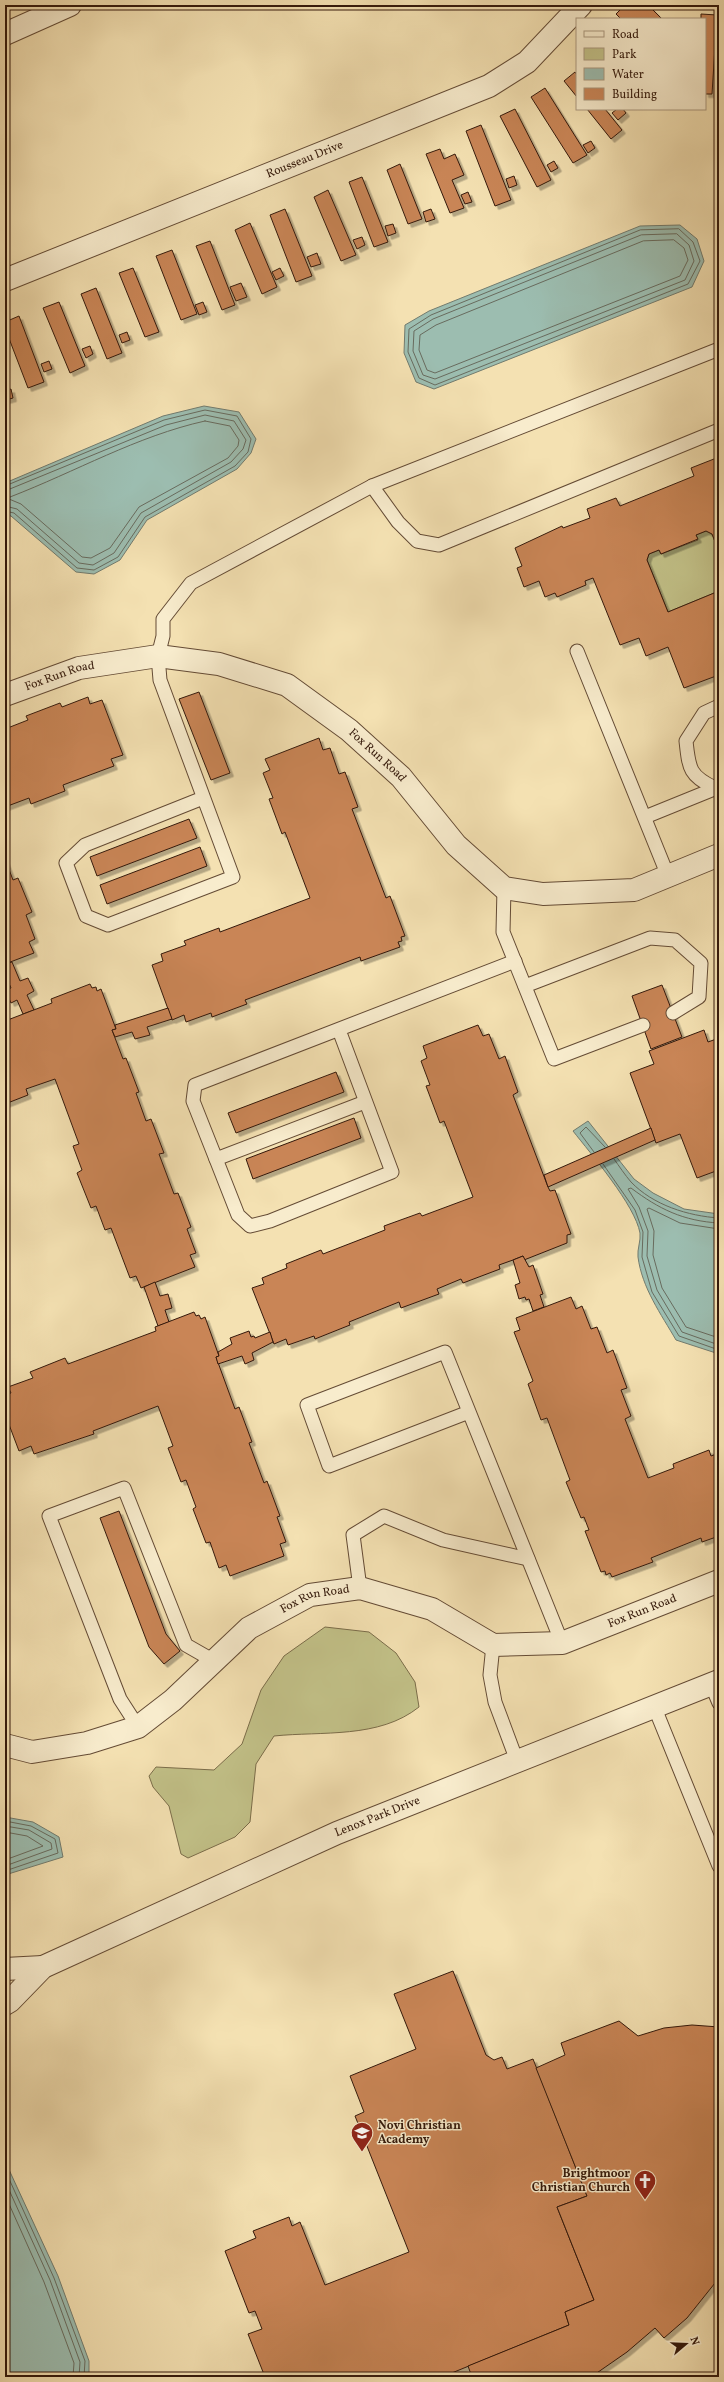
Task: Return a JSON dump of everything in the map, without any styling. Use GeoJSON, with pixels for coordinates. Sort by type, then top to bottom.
{"type":"FeatureCollection","features":[{"type":"Feature","properties":{"kind":"street"},"geometry":{"type":"LineString","coordinates":[[5,34],[70,5]]}},
{"type":"Feature","properties":{"kind":"street","name":"Rousseau Drive"},"geometry":{"type":"LineString","coordinates":[[5,280],[489,86],[528,62],[581,5]]}},
{"type":"Feature","properties":{"kind":"street","name":"Fox Run Road"},"geometry":{"type":"LineString","coordinates":[[5,695],[79,668],[158,656],[219,664],[287,685],[349,730],[401,777],[456,845],[504,888]]}},
{"type":"Feature","properties":{"kind":"street"},"geometry":{"type":"LineString","coordinates":[[504,888],[543,894],[634,890],[719,855]]}},
{"type":"Feature","properties":{"kind":"street","name":"Fox Run Road"},"geometry":{"type":"LineString","coordinates":[[5,1745],[32,1752],[87,1744],[138,1727],[173,1700],[249,1628],[310,1595],[360,1588],[432,1608],[493,1645],[562,1643],[719,1581]]}},
{"type":"Feature","properties":{"kind":"street","name":"Lenox Park Drive"},"geometry":{"type":"LineString","coordinates":[[5,2004],[10,2001],[43,1968],[337,1833],[654,1706],[716,1689]]}},
{"type":"Feature","properties":{"kind":"street","name":"Lenox Park Drive"},"geometry":{"type":"LineString","coordinates":[[5,1969],[43,1968]]}},
{"type":"Feature","properties":{"kind":"lane"},"geometry":{"type":"LineString","coordinates":[[203,798],[85,845],[66,863],[86,916],[108,925],[233,877],[160,680],[158,656],[163,636],[163,619],[191,583],[372,486],[719,349]]}},
{"type":"Feature","properties":{"kind":"lane"},"geometry":{"type":"LineString","coordinates":[[372,486],[398,522],[417,541],[439,545],[719,430]]}},
{"type":"Feature","properties":{"kind":"lane"},"geometry":{"type":"LineString","coordinates":[[577,651],[668,876]]}},
{"type":"Feature","properties":{"kind":"lane"},"geometry":{"type":"LineString","coordinates":[[717,788],[699,781],[689,766],[686,742],[704,713],[719,706]]}},
{"type":"Feature","properties":{"kind":"lane"},"geometry":{"type":"LineString","coordinates":[[644,817],[717,788]]}},
{"type":"Feature","properties":{"kind":"lane"},"geometry":{"type":"LineString","coordinates":[[504,888],[504,932],[554,1059],[642,1025]]}},
{"type":"Feature","properties":{"kind":"lane"},"geometry":{"type":"LineString","coordinates":[[525,986],[650,938],[675,940],[701,963],[699,997],[673,1013]]}},
{"type":"Feature","properties":{"kind":"lane"},"geometry":{"type":"LineString","coordinates":[[339,1030],[392,1172],[270,1221],[250,1226],[238,1215],[193,1101],[195,1085],[515,961]]}},
{"type":"Feature","properties":{"kind":"lane"},"geometry":{"type":"LineString","coordinates":[[216,1159],[365,1102]]}},
{"type":"Feature","properties":{"kind":"lane"},"geometry":{"type":"LineString","coordinates":[[469,1412],[329,1466],[307,1405],[445,1352],[562,1643]]}},
{"type":"Feature","properties":{"kind":"lane"},"geometry":{"type":"LineString","coordinates":[[138,1727],[120,1699],[49,1516],[124,1488],[186,1645],[214,1661]]}},
{"type":"Feature","properties":{"kind":"lane"},"geometry":{"type":"LineString","coordinates":[[360,1588],[353,1535],[384,1516],[443,1540],[528,1559]]}},
{"type":"Feature","properties":{"kind":"lane"},"geometry":{"type":"LineString","coordinates":[[493,1645],[490,1675],[495,1702],[517,1761]]}},
{"type":"Feature","properties":{"kind":"lane"},"geometry":{"type":"LineString","coordinates":[[654,1706],[719,1866]]}},
{"type":"Feature","properties":{"kind":"green space"},"geometry":{"type":"Polygon","coordinates":[[[706,531],[712,534],[719,552],[719,591],[668,612],[647,560],[649,554],[659,550],[661,554],[698,540],[696,535],[706,531]]]}},
{"type":"Feature","properties":{"kind":"green space"},"geometry":{"type":"Polygon","coordinates":[[[325,1627],[369,1632],[396,1653],[415,1682],[419,1707],[403,1717],[368,1729],[350,1732],[274,1736],[256,1764],[250,1822],[235,1837],[188,1858],[181,1854],[169,1806],[153,1787],[149,1776],[156,1767],[214,1770],[242,1744],[261,1690],[284,1656],[325,1627]]]}},
{"type":"Feature","properties":{"kind":"water"},"geometry":{"type":"Polygon","coordinates":[[[680,225],[697,239],[704,261],[692,287],[434,389],[416,382],[404,353],[405,325],[429,311],[640,226],[680,225]]]}},
{"type":"Feature","properties":{"kind":"water"},"geometry":{"type":"Polygon","coordinates":[[[204,406],[239,412],[256,439],[251,453],[237,469],[147,520],[120,560],[94,574],[76,572],[11,516],[5,515],[5,483],[163,416],[204,406]]]}},
{"type":"Feature","properties":{"kind":"water"},"geometry":{"type":"Polygon","coordinates":[[[588,1121],[634,1179],[653,1193],[684,1209],[719,1214],[719,1354],[676,1340],[658,1310],[648,1290],[640,1268],[638,1254],[640,1233],[630,1208],[601,1166],[573,1131],[588,1121]]]}},
{"type":"Feature","properties":{"kind":"water"},"geometry":{"type":"Polygon","coordinates":[[[5,1817],[33,1822],[59,1837],[63,1857],[5,1875],[5,1817]]]}},
{"type":"Feature","properties":{"kind":"water"},"geometry":{"type":"Polygon","coordinates":[[[5,2161],[58,2276],[89,2361],[89,2374],[87,2377],[5,2377],[5,2161]]]}},
{"type":"Feature","properties":{"kind":"building"},"geometry":{"type":"Polygon","coordinates":[[[625,5],[648,5],[661,18],[620,18],[616,14],[625,5]]]}},
{"type":"Feature","properties":{"kind":"building"},"geometry":{"type":"Polygon","coordinates":[[[701,14],[717,15],[712,94],[706,94],[706,18],[701,18],[701,14]]]}},
{"type":"Feature","properties":{"kind":"building"},"geometry":{"type":"Polygon","coordinates":[[[575,72],[576,96],[564,81],[575,72]]]}},
{"type":"Feature","properties":{"kind":"building"},"geometry":{"type":"Polygon","coordinates":[[[545,88],[587,155],[573,163],[531,97],[545,88]]]}},
{"type":"Feature","properties":{"kind":"building"},"geometry":{"type":"Polygon","coordinates":[[[515,109],[551,180],[537,187],[500,116],[515,109]]]}},
{"type":"Feature","properties":{"kind":"building"},"geometry":{"type":"Polygon","coordinates":[[[588,110],[606,110],[622,130],[611,139],[588,110]]]}},
{"type":"Feature","properties":{"kind":"building"},"geometry":{"type":"Polygon","coordinates":[[[616,110],[624,110],[626,113],[618,120],[612,113],[616,110]]]}},
{"type":"Feature","properties":{"kind":"building"},"geometry":{"type":"Polygon","coordinates":[[[481,125],[511,200],[495,206],[466,131],[481,125]]]}},
{"type":"Feature","properties":{"kind":"building"},"geometry":{"type":"Polygon","coordinates":[[[591,141],[595,148],[588,153],[583,145],[591,141]]]}},
{"type":"Feature","properties":{"kind":"building"},"geometry":{"type":"Polygon","coordinates":[[[440,149],[444,159],[455,154],[464,175],[452,180],[464,208],[450,213],[426,154],[440,149]]]}},
{"type":"Feature","properties":{"kind":"building"},"geometry":{"type":"Polygon","coordinates":[[[554,161],[558,168],[551,172],[547,165],[554,161]]]}},
{"type":"Feature","properties":{"kind":"building"},"geometry":{"type":"Polygon","coordinates":[[[400,164],[422,219],[408,224],[387,170],[400,164]]]}},
{"type":"Feature","properties":{"kind":"building"},"geometry":{"type":"Polygon","coordinates":[[[514,176],[517,185],[509,188],[506,179],[514,176]]]}},
{"type":"Feature","properties":{"kind":"building"},"geometry":{"type":"Polygon","coordinates":[[[362,177],[388,242],[374,247],[349,182],[362,177]]]}},
{"type":"Feature","properties":{"kind":"building"},"geometry":{"type":"Polygon","coordinates":[[[328,190],[356,255],[341,261],[314,197],[328,190]]]}},
{"type":"Feature","properties":{"kind":"building"},"geometry":{"type":"Polygon","coordinates":[[[468,192],[472,202],[465,204],[461,195],[468,192]]]}},
{"type":"Feature","properties":{"kind":"building"},"geometry":{"type":"Polygon","coordinates":[[[285,209],[312,276],[296,282],[270,215],[285,209]]]}},
{"type":"Feature","properties":{"kind":"building"},"geometry":{"type":"Polygon","coordinates":[[[431,209],[435,219],[426,222],[423,212],[431,209]]]}},
{"type":"Feature","properties":{"kind":"building"},"geometry":{"type":"Polygon","coordinates":[[[250,223],[277,287],[262,294],[235,230],[250,223]]]}},
{"type":"Feature","properties":{"kind":"building"},"geometry":{"type":"Polygon","coordinates":[[[393,224],[396,233],[388,236],[385,226],[393,224]]]}},
{"type":"Feature","properties":{"kind":"building"},"geometry":{"type":"Polygon","coordinates":[[[362,237],[365,245],[357,249],[353,240],[362,237]]]}},
{"type":"Feature","properties":{"kind":"building"},"geometry":{"type":"Polygon","coordinates":[[[210,241],[235,305],[222,310],[196,246],[210,241]]]}},
{"type":"Feature","properties":{"kind":"building"},"geometry":{"type":"Polygon","coordinates":[[[172,250],[197,314],[181,320],[156,256],[172,250]]]}},
{"type":"Feature","properties":{"kind":"building"},"geometry":{"type":"Polygon","coordinates":[[[317,253],[321,264],[311,267],[307,257],[317,253]]]}},
{"type":"Feature","properties":{"kind":"building"},"geometry":{"type":"Polygon","coordinates":[[[133,268],[159,332],[145,337],[119,273],[133,268]]]}},
{"type":"Feature","properties":{"kind":"building"},"geometry":{"type":"Polygon","coordinates":[[[280,268],[284,276],[276,280],[272,272],[280,268]]]}},
{"type":"Feature","properties":{"kind":"building"},"geometry":{"type":"Polygon","coordinates":[[[241,283],[247,297],[236,301],[230,287],[241,283]]]}},
{"type":"Feature","properties":{"kind":"building"},"geometry":{"type":"Polygon","coordinates":[[[96,288],[122,353],[107,359],[81,294],[96,288]]]}},
{"type":"Feature","properties":{"kind":"building"},"geometry":{"type":"Polygon","coordinates":[[[59,302],[85,366],[70,373],[43,308],[59,302]]]}},
{"type":"Feature","properties":{"kind":"building"},"geometry":{"type":"Polygon","coordinates":[[[203,302],[207,312],[199,315],[195,305],[203,302]]]}},
{"type":"Feature","properties":{"kind":"building"},"geometry":{"type":"Polygon","coordinates":[[[19,316],[44,382],[28,388],[5,328],[5,322],[19,316]]]}},
{"type":"Feature","properties":{"kind":"building"},"geometry":{"type":"Polygon","coordinates":[[[127,332],[130,340],[122,343],[119,335],[127,332]]]}},
{"type":"Feature","properties":{"kind":"building"},"geometry":{"type":"Polygon","coordinates":[[[90,346],[93,354],[86,358],[82,349],[90,346]]]}},
{"type":"Feature","properties":{"kind":"building"},"geometry":{"type":"Polygon","coordinates":[[[49,361],[52,369],[44,372],[41,364],[49,361]]]}},
{"type":"Feature","properties":{"kind":"building"},"geometry":{"type":"Polygon","coordinates":[[[11,389],[13,398],[6,400],[5,391],[11,389]]]}},
{"type":"Feature","properties":{"kind":"building"},"geometry":{"type":"Polygon","coordinates":[[[719,457],[719,552],[712,534],[706,531],[696,535],[698,539],[661,554],[659,550],[649,554],[647,560],[668,612],[719,591],[719,683],[716,676],[684,688],[668,647],[646,656],[639,638],[620,645],[593,578],[585,581],[586,585],[557,597],[555,593],[545,597],[539,581],[524,587],[517,568],[522,566],[515,548],[562,526],[563,528],[590,518],[587,509],[616,498],[620,506],[694,476],[691,468],[719,457]]]}},
{"type":"Feature","properties":{"kind":"building"},"geometry":{"type":"Polygon","coordinates":[[[199,692],[230,773],[211,780],[179,699],[199,692]]]}},
{"type":"Feature","properties":{"kind":"building"},"geometry":{"type":"Polygon","coordinates":[[[88,697],[90,704],[102,700],[123,755],[111,759],[114,766],[63,785],[65,791],[31,804],[29,798],[5,807],[5,729],[28,720],[26,716],[60,703],[62,707],[88,697]]]}},
{"type":"Feature","properties":{"kind":"building"},"geometry":{"type":"Polygon","coordinates":[[[319,738],[323,750],[330,748],[339,774],[345,772],[358,807],[352,809],[386,898],[390,896],[405,936],[401,937],[402,941],[398,942],[400,947],[361,961],[360,957],[245,1000],[247,1004],[212,1017],[211,1013],[186,1022],[184,1015],[172,1020],[152,965],[163,961],[161,954],[186,945],[184,941],[219,928],[220,932],[310,898],[285,832],[282,834],[269,799],[273,798],[263,773],[270,770],[265,759],[319,738]]]}},
{"type":"Feature","properties":{"kind":"building"},"geometry":{"type":"Polygon","coordinates":[[[189,819],[197,838],[97,876],[90,857],[189,819]]]}},
{"type":"Feature","properties":{"kind":"building"},"geometry":{"type":"Polygon","coordinates":[[[200,847],[207,866],[107,904],[100,885],[200,847]]]}},
{"type":"Feature","properties":{"kind":"building"},"geometry":{"type":"Polygon","coordinates":[[[5,859],[13,880],[18,878],[32,912],[26,915],[35,939],[29,942],[34,953],[5,964],[5,859]]]}},
{"type":"Feature","properties":{"kind":"building"},"geometry":{"type":"Polygon","coordinates":[[[12,962],[20,981],[28,978],[34,991],[27,995],[34,1010],[23,1014],[17,1000],[11,1003],[5,990],[11,988],[5,974],[5,964],[12,962]]]}},
{"type":"Feature","properties":{"kind":"building"},"geometry":{"type":"Polygon","coordinates":[[[90,984],[92,988],[96,987],[97,991],[101,989],[116,1029],[112,1030],[123,1059],[126,1058],[139,1092],[136,1093],[146,1121],[151,1119],[164,1153],[159,1154],[174,1194],[178,1193],[191,1227],[187,1229],[196,1253],[190,1255],[195,1267],[141,1288],[136,1276],[130,1278],[111,1228],[105,1230],[96,1206],[91,1208],[77,1173],[82,1170],[73,1146],[79,1144],[55,1079],[26,1089],[28,1095],[5,1104],[5,1021],[52,1003],[51,999],[90,984]]]}},
{"type":"Feature","properties":{"kind":"building"},"geometry":{"type":"Polygon","coordinates":[[[662,985],[682,1037],[651,1049],[632,996],[662,985]]]}},
{"type":"Feature","properties":{"kind":"building"},"geometry":{"type":"Polygon","coordinates":[[[168,1008],[172,1019],[147,1027],[150,1035],[135,1039],[132,1032],[115,1037],[112,1030],[116,1029],[115,1025],[168,1008]]]}},
{"type":"Feature","properties":{"kind":"building"},"geometry":{"type":"Polygon","coordinates":[[[478,1025],[483,1036],[489,1034],[499,1059],[505,1056],[518,1092],[513,1095],[548,1187],[550,1191],[555,1190],[571,1234],[567,1235],[567,1243],[524,1260],[523,1256],[499,1265],[500,1269],[463,1283],[461,1279],[437,1289],[439,1294],[401,1308],[399,1302],[349,1322],[350,1325],[315,1339],[314,1336],[288,1345],[286,1339],[274,1344],[252,1288],[264,1284],[262,1278],[287,1268],[286,1264],[321,1250],[323,1254],[385,1230],[384,1226],[420,1213],[422,1216],[473,1197],[444,1121],[440,1123],[426,1086],[430,1085],[421,1061],[427,1058],[423,1046],[478,1025]]]}},
{"type":"Feature","properties":{"kind":"building"},"geometry":{"type":"Polygon","coordinates":[[[704,1030],[708,1042],[719,1038],[719,1177],[716,1171],[697,1178],[680,1134],[656,1143],[630,1073],[654,1064],[649,1051],[704,1030]]]}},
{"type":"Feature","properties":{"kind":"building"},"geometry":{"type":"Polygon","coordinates":[[[336,1072],[344,1092],[236,1133],[228,1113],[336,1072]]]}},
{"type":"Feature","properties":{"kind":"building"},"geometry":{"type":"Polygon","coordinates":[[[354,1118],[361,1138],[253,1179],[246,1159],[354,1118]]]}},
{"type":"Feature","properties":{"kind":"building"},"geometry":{"type":"Polygon","coordinates":[[[651,1128],[655,1140],[548,1187],[544,1175],[651,1128]]]}},
{"type":"Feature","properties":{"kind":"building"},"geometry":{"type":"Polygon","coordinates":[[[523,1256],[529,1267],[533,1265],[543,1294],[540,1295],[544,1307],[533,1311],[529,1299],[526,1300],[525,1297],[519,1299],[515,1285],[520,1283],[513,1260],[523,1256]]]}},
{"type":"Feature","properties":{"kind":"building"},"geometry":{"type":"Polygon","coordinates":[[[155,1282],[160,1296],[168,1294],[172,1308],[165,1310],[169,1322],[158,1326],[144,1287],[155,1282]]]}},
{"type":"Feature","properties":{"kind":"building"},"geometry":{"type":"Polygon","coordinates":[[[571,1297],[576,1309],[582,1306],[591,1329],[597,1327],[607,1353],[613,1350],[627,1388],[621,1390],[631,1416],[625,1419],[648,1478],[674,1468],[673,1464],[709,1450],[711,1456],[719,1453],[719,1536],[702,1542],[701,1538],[651,1558],[653,1562],[612,1577],[610,1573],[606,1575],[605,1571],[601,1572],[585,1531],[589,1530],[584,1517],[581,1518],[566,1482],[570,1480],[547,1418],[541,1420],[528,1384],[533,1381],[514,1332],[520,1330],[516,1318],[571,1297]]]}},
{"type":"Feature","properties":{"kind":"building"},"geometry":{"type":"Polygon","coordinates":[[[194,1312],[196,1316],[199,1315],[201,1319],[205,1317],[219,1356],[216,1357],[235,1409],[239,1407],[252,1442],[249,1443],[264,1483],[267,1481],[280,1516],[277,1517],[286,1542],[280,1544],[284,1556],[230,1576],[226,1565],[219,1568],[210,1542],[206,1543],[193,1509],[196,1507],[186,1480],[181,1482],[168,1448],[173,1446],[158,1406],[93,1431],[94,1434],[34,1454],[31,1446],[19,1451],[5,1414],[5,1395],[11,1393],[8,1387],[33,1378],[30,1372],[65,1358],[68,1364],[156,1331],[155,1327],[194,1312]]]}},
{"type":"Feature","properties":{"kind":"building"},"geometry":{"type":"Polygon","coordinates":[[[249,1331],[251,1337],[254,1336],[255,1338],[270,1332],[273,1342],[252,1353],[254,1360],[245,1364],[242,1356],[218,1364],[216,1357],[219,1356],[218,1352],[232,1344],[230,1338],[249,1331]]]}},
{"type":"Feature","properties":{"kind":"building"},"geometry":{"type":"Polygon","coordinates":[[[119,1511],[166,1634],[180,1651],[164,1664],[149,1647],[100,1518],[119,1511]]]}},
{"type":"Feature","properties":{"kind":"building"},"geometry":{"type":"Polygon","coordinates":[[[453,1971],[486,2055],[494,2060],[502,2057],[507,2069],[533,2059],[587,2196],[557,2207],[594,2300],[565,2312],[569,2325],[442,2377],[265,2377],[248,2334],[262,2329],[255,2311],[249,2313],[225,2251],[256,2238],[253,2231],[289,2217],[292,2226],[300,2222],[325,2285],[409,2252],[355,2116],[364,2112],[350,2076],[416,2049],[394,1994],[453,1971]]]}},
{"type":"Feature","properties":{"kind":"building","name":"Brightmoor Christian Church"},"geometry":{"type":"Polygon","coordinates":[[[619,2021],[638,2036],[664,2028],[692,2025],[719,2027],[719,2278],[687,2318],[664,2338],[655,2328],[627,2352],[591,2377],[472,2377],[468,2366],[569,2325],[565,2312],[594,2300],[557,2207],[587,2196],[536,2068],[565,2055],[561,2043],[619,2021]]]}},
{"type":"Feature","properties":{"kind":"place","name":"Novi Christian Academy"},"geometry":{"type":"Point","coordinates":[362,2152]}},
{"type":"Feature","properties":{"kind":"place","name":"Brightmoor Christian Church"},"geometry":{"type":"Point","coordinates":[645,2200]}}]}
